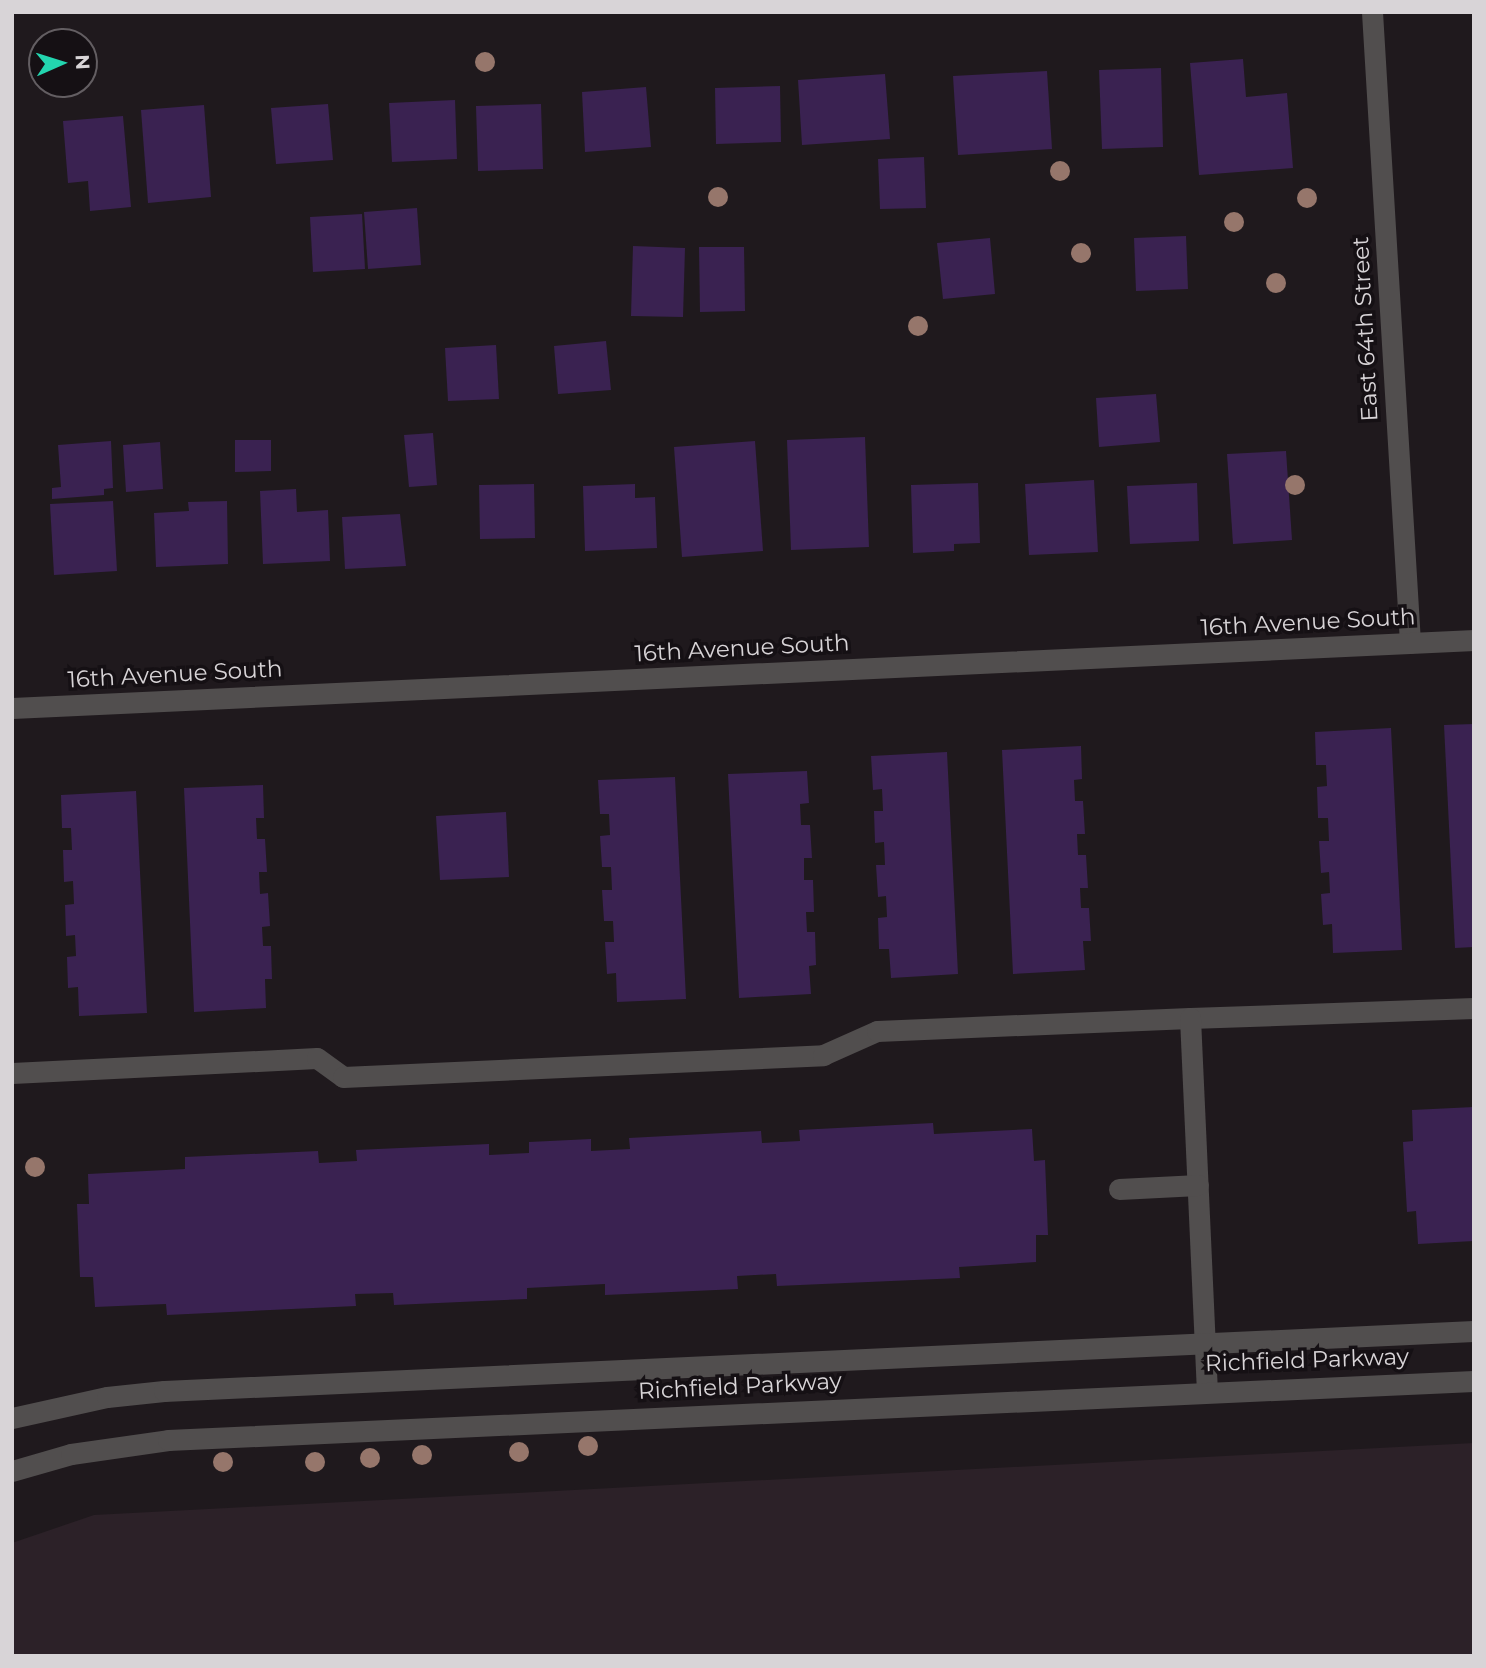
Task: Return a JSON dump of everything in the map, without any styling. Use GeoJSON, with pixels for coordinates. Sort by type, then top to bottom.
{"type":"FeatureCollection","features":[{"type":"Feature","properties":{"kind":"street","name":"East 64th Street"},"geometry":{"type":"LineString","coordinates":[[1372,12],[1410,643]]}},
{"type":"Feature","properties":{"kind":"street","name":"16th Avenue South"},"geometry":{"type":"LineString","coordinates":[[12,708],[1474,640]]}},
{"type":"Feature","properties":{"kind":"street"},"geometry":{"type":"LineString","coordinates":[[12,1073],[317,1058],[343,1077],[823,1055],[877,1031],[1474,1008]]}},
{"type":"Feature","properties":{"kind":"street"},"geometry":{"type":"LineString","coordinates":[[1190,1018],[1207,1390]]}},
{"type":"Feature","properties":{"kind":"street"},"geometry":{"type":"LineString","coordinates":[[1119,1189],[1198,1185]]}},
{"type":"Feature","properties":{"kind":"street","name":"Richfield Parkway"},"geometry":{"type":"LineString","coordinates":[[12,1418],[107,1397],[164,1391],[1474,1331]]}},
{"type":"Feature","properties":{"kind":"street","name":"Richfield Parkway"},"geometry":{"type":"LineString","coordinates":[[12,1471],[71,1454],[168,1440],[1207,1390],[1474,1381]]}},
{"type":"Feature","properties":{"kind":"shaded area"},"geometry":{"type":"Polygon","coordinates":[[[1474,1443],[1474,1656],[12,1656],[12,1543],[94,1515],[1474,1443]]]}},
{"type":"Feature","properties":{"kind":"building"},"geometry":{"type":"Polygon","coordinates":[[[1243,59],[1246,97],[1287,93],[1293,168],[1199,175],[1190,63],[1243,59]]]}},
{"type":"Feature","properties":{"kind":"building"},"geometry":{"type":"Polygon","coordinates":[[[1161,68],[1163,147],[1102,149],[1099,70],[1161,68]]]}},
{"type":"Feature","properties":{"kind":"building"},"geometry":{"type":"Polygon","coordinates":[[[1047,71],[1052,149],[958,155],[953,76],[1047,71]]]}},
{"type":"Feature","properties":{"kind":"building"},"geometry":{"type":"Polygon","coordinates":[[[885,74],[890,139],[802,145],[798,80],[885,74]]]}},
{"type":"Feature","properties":{"kind":"building"},"geometry":{"type":"Polygon","coordinates":[[[780,86],[781,142],[716,144],[715,88],[780,86]]]}},
{"type":"Feature","properties":{"kind":"building"},"geometry":{"type":"Polygon","coordinates":[[[646,87],[651,147],[585,152],[582,92],[646,87]]]}},
{"type":"Feature","properties":{"kind":"building"},"geometry":{"type":"Polygon","coordinates":[[[455,100],[457,159],[392,162],[389,103],[455,100]]]}},
{"type":"Feature","properties":{"kind":"building"},"geometry":{"type":"Polygon","coordinates":[[[328,104],[333,160],[276,164],[271,108],[328,104]]]}},
{"type":"Feature","properties":{"kind":"building"},"geometry":{"type":"Polygon","coordinates":[[[541,104],[543,169],[478,171],[476,106],[541,104]]]}},
{"type":"Feature","properties":{"kind":"building"},"geometry":{"type":"Polygon","coordinates":[[[204,105],[211,197],[148,203],[141,110],[204,105]]]}},
{"type":"Feature","properties":{"kind":"building"},"geometry":{"type":"Polygon","coordinates":[[[123,116],[131,207],[90,211],[88,181],[68,183],[63,121],[123,116]]]}},
{"type":"Feature","properties":{"kind":"building"},"geometry":{"type":"Polygon","coordinates":[[[924,157],[926,208],[880,209],[878,159],[924,157]]]}},
{"type":"Feature","properties":{"kind":"building"},"geometry":{"type":"Polygon","coordinates":[[[417,208],[421,265],[368,269],[364,212],[417,208]]]}},
{"type":"Feature","properties":{"kind":"building"},"geometry":{"type":"Polygon","coordinates":[[[362,214],[365,269],[313,272],[310,217],[362,214]]]}},
{"type":"Feature","properties":{"kind":"building"},"geometry":{"type":"Polygon","coordinates":[[[1186,236],[1188,289],[1136,291],[1134,238],[1186,236]]]}},
{"type":"Feature","properties":{"kind":"building"},"geometry":{"type":"Polygon","coordinates":[[[990,238],[995,294],[943,299],[937,243],[990,238]]]}},
{"type":"Feature","properties":{"kind":"building"},"geometry":{"type":"Polygon","coordinates":[[[633,246],[685,248],[683,317],[631,316],[633,246]]]}},
{"type":"Feature","properties":{"kind":"building"},"geometry":{"type":"Polygon","coordinates":[[[699,247],[744,247],[745,311],[700,312],[699,247]]]}},
{"type":"Feature","properties":{"kind":"building"},"geometry":{"type":"Polygon","coordinates":[[[606,341],[611,390],[558,394],[554,346],[606,341]]]}},
{"type":"Feature","properties":{"kind":"building"},"geometry":{"type":"Polygon","coordinates":[[[496,345],[499,399],[448,401],[445,348],[496,345]]]}},
{"type":"Feature","properties":{"kind":"building"},"geometry":{"type":"Polygon","coordinates":[[[1156,394],[1160,442],[1099,447],[1096,398],[1156,394]]]}},
{"type":"Feature","properties":{"kind":"building"},"geometry":{"type":"Polygon","coordinates":[[[433,433],[437,485],[409,487],[404,435],[433,433]]]}},
{"type":"Feature","properties":{"kind":"building"},"geometry":{"type":"Polygon","coordinates":[[[865,437],[869,547],[791,550],[787,440],[865,437]]]}},
{"type":"Feature","properties":{"kind":"building"},"geometry":{"type":"Polygon","coordinates":[[[235,440],[271,440],[271,471],[235,472],[235,440]]]}},
{"type":"Feature","properties":{"kind":"building"},"geometry":{"type":"Polygon","coordinates":[[[111,441],[113,488],[104,489],[104,495],[52,499],[52,488],[61,487],[58,445],[111,441]]]}},
{"type":"Feature","properties":{"kind":"building"},"geometry":{"type":"Polygon","coordinates":[[[755,441],[763,551],[682,557],[674,447],[755,441]]]}},
{"type":"Feature","properties":{"kind":"building"},"geometry":{"type":"Polygon","coordinates":[[[160,442],[163,489],[126,492],[123,445],[160,442]]]}},
{"type":"Feature","properties":{"kind":"building"},"geometry":{"type":"Polygon","coordinates":[[[1286,451],[1292,540],[1233,544],[1227,454],[1286,451]]]}},
{"type":"Feature","properties":{"kind":"building"},"geometry":{"type":"Polygon","coordinates":[[[1094,480],[1098,552],[1029,555],[1025,484],[1094,480]]]}},
{"type":"Feature","properties":{"kind":"building"},"geometry":{"type":"Polygon","coordinates":[[[978,483],[980,543],[954,544],[954,551],[913,553],[911,485],[978,483]]]}},
{"type":"Feature","properties":{"kind":"building"},"geometry":{"type":"Polygon","coordinates":[[[1197,483],[1199,541],[1130,544],[1127,486],[1197,483]]]}},
{"type":"Feature","properties":{"kind":"building"},"geometry":{"type":"Polygon","coordinates":[[[534,484],[535,538],[480,539],[479,485],[534,484]]]}},
{"type":"Feature","properties":{"kind":"building"},"geometry":{"type":"Polygon","coordinates":[[[635,484],[635,498],[655,497],[657,548],[585,551],[583,486],[635,484]]]}},
{"type":"Feature","properties":{"kind":"building"},"geometry":{"type":"Polygon","coordinates":[[[296,489],[297,512],[328,510],[330,561],[263,564],[260,491],[296,489]]]}},
{"type":"Feature","properties":{"kind":"building"},"geometry":{"type":"Polygon","coordinates":[[[113,501],[117,571],[54,575],[50,504],[113,501]]]}},
{"type":"Feature","properties":{"kind":"building"},"geometry":{"type":"Polygon","coordinates":[[[227,501],[228,564],[156,567],[154,513],[189,511],[188,502],[227,501]]]}},
{"type":"Feature","properties":{"kind":"building"},"geometry":{"type":"Polygon","coordinates":[[[400,514],[406,566],[345,569],[342,517],[400,514]]]}},
{"type":"Feature","properties":{"kind":"building"},"geometry":{"type":"Polygon","coordinates":[[[1474,724],[1474,947],[1455,948],[1444,725],[1474,724]]]}},
{"type":"Feature","properties":{"kind":"building"},"geometry":{"type":"Polygon","coordinates":[[[1391,728],[1402,950],[1333,953],[1332,924],[1323,925],[1321,894],[1330,893],[1329,872],[1321,873],[1319,841],[1329,841],[1328,818],[1318,818],[1317,787],[1327,786],[1326,765],[1316,765],[1315,732],[1391,728]]]}},
{"type":"Feature","properties":{"kind":"building"},"geometry":{"type":"Polygon","coordinates":[[[1081,746],[1082,779],[1074,780],[1075,801],[1083,801],[1085,834],[1077,834],[1078,855],[1086,855],[1088,888],[1080,888],[1081,908],[1089,908],[1091,941],[1083,941],[1085,970],[1013,974],[1002,750],[1081,746]]]}},
{"type":"Feature","properties":{"kind":"building"},"geometry":{"type":"Polygon","coordinates":[[[947,752],[958,974],[891,978],[889,949],[879,949],[878,918],[887,917],[886,896],[878,897],[876,865],[885,865],[884,842],[875,843],[874,811],[883,811],[882,789],[873,790],[871,756],[947,752]]]}},
{"type":"Feature","properties":{"kind":"building"},"geometry":{"type":"Polygon","coordinates":[[[807,771],[809,803],[800,804],[801,825],[810,825],[812,858],[804,858],[804,880],[813,880],[814,912],[806,912],[807,932],[815,932],[816,965],[809,966],[811,994],[739,998],[728,774],[807,771]]]}},
{"type":"Feature","properties":{"kind":"building"},"geometry":{"type":"Polygon","coordinates":[[[675,777],[686,999],[617,1002],[616,973],[607,974],[605,942],[614,942],[613,921],[604,921],[602,890],[612,890],[611,867],[602,867],[600,836],[610,835],[609,814],[600,814],[598,780],[675,777]]]}},
{"type":"Feature","properties":{"kind":"building"},"geometry":{"type":"Polygon","coordinates":[[[263,785],[264,818],[256,818],[257,839],[265,839],[267,872],[259,872],[260,894],[268,893],[270,926],[262,927],[263,946],[271,946],[272,979],[265,979],[266,1008],[194,1012],[184,788],[263,785]]]}},
{"type":"Feature","properties":{"kind":"building"},"geometry":{"type":"Polygon","coordinates":[[[136,791],[147,1013],[79,1016],[78,987],[68,988],[67,957],[76,956],[75,935],[66,936],[65,905],[74,904],[73,881],[64,882],[63,850],[72,850],[71,828],[62,828],[61,795],[136,791]]]}},
{"type":"Feature","properties":{"kind":"building"},"geometry":{"type":"Polygon","coordinates":[[[506,812],[509,877],[440,880],[436,816],[506,812]]]}},
{"type":"Feature","properties":{"kind":"building"},"geometry":{"type":"Polygon","coordinates":[[[1474,1107],[1474,1241],[1418,1244],[1416,1211],[1407,1212],[1403,1142],[1413,1141],[1412,1110],[1474,1107]]]}},
{"type":"Feature","properties":{"kind":"building"},"geometry":{"type":"Polygon","coordinates":[[[933,1123],[934,1134],[1032,1129],[1034,1161],[1045,1160],[1048,1235],[1036,1235],[1036,1262],[959,1267],[960,1278],[777,1286],[776,1274],[737,1276],[738,1289],[605,1295],[605,1284],[527,1288],[527,1299],[394,1305],[393,1293],[355,1294],[356,1306],[167,1315],[166,1304],[95,1307],[93,1277],[80,1277],[77,1204],[89,1204],[88,1174],[185,1169],[185,1157],[318,1151],[319,1163],[357,1161],[356,1150],[489,1144],[489,1155],[529,1153],[529,1142],[591,1139],[591,1151],[630,1149],[629,1138],[761,1131],[762,1143],[800,1141],[799,1130],[933,1123]]]}}]}
